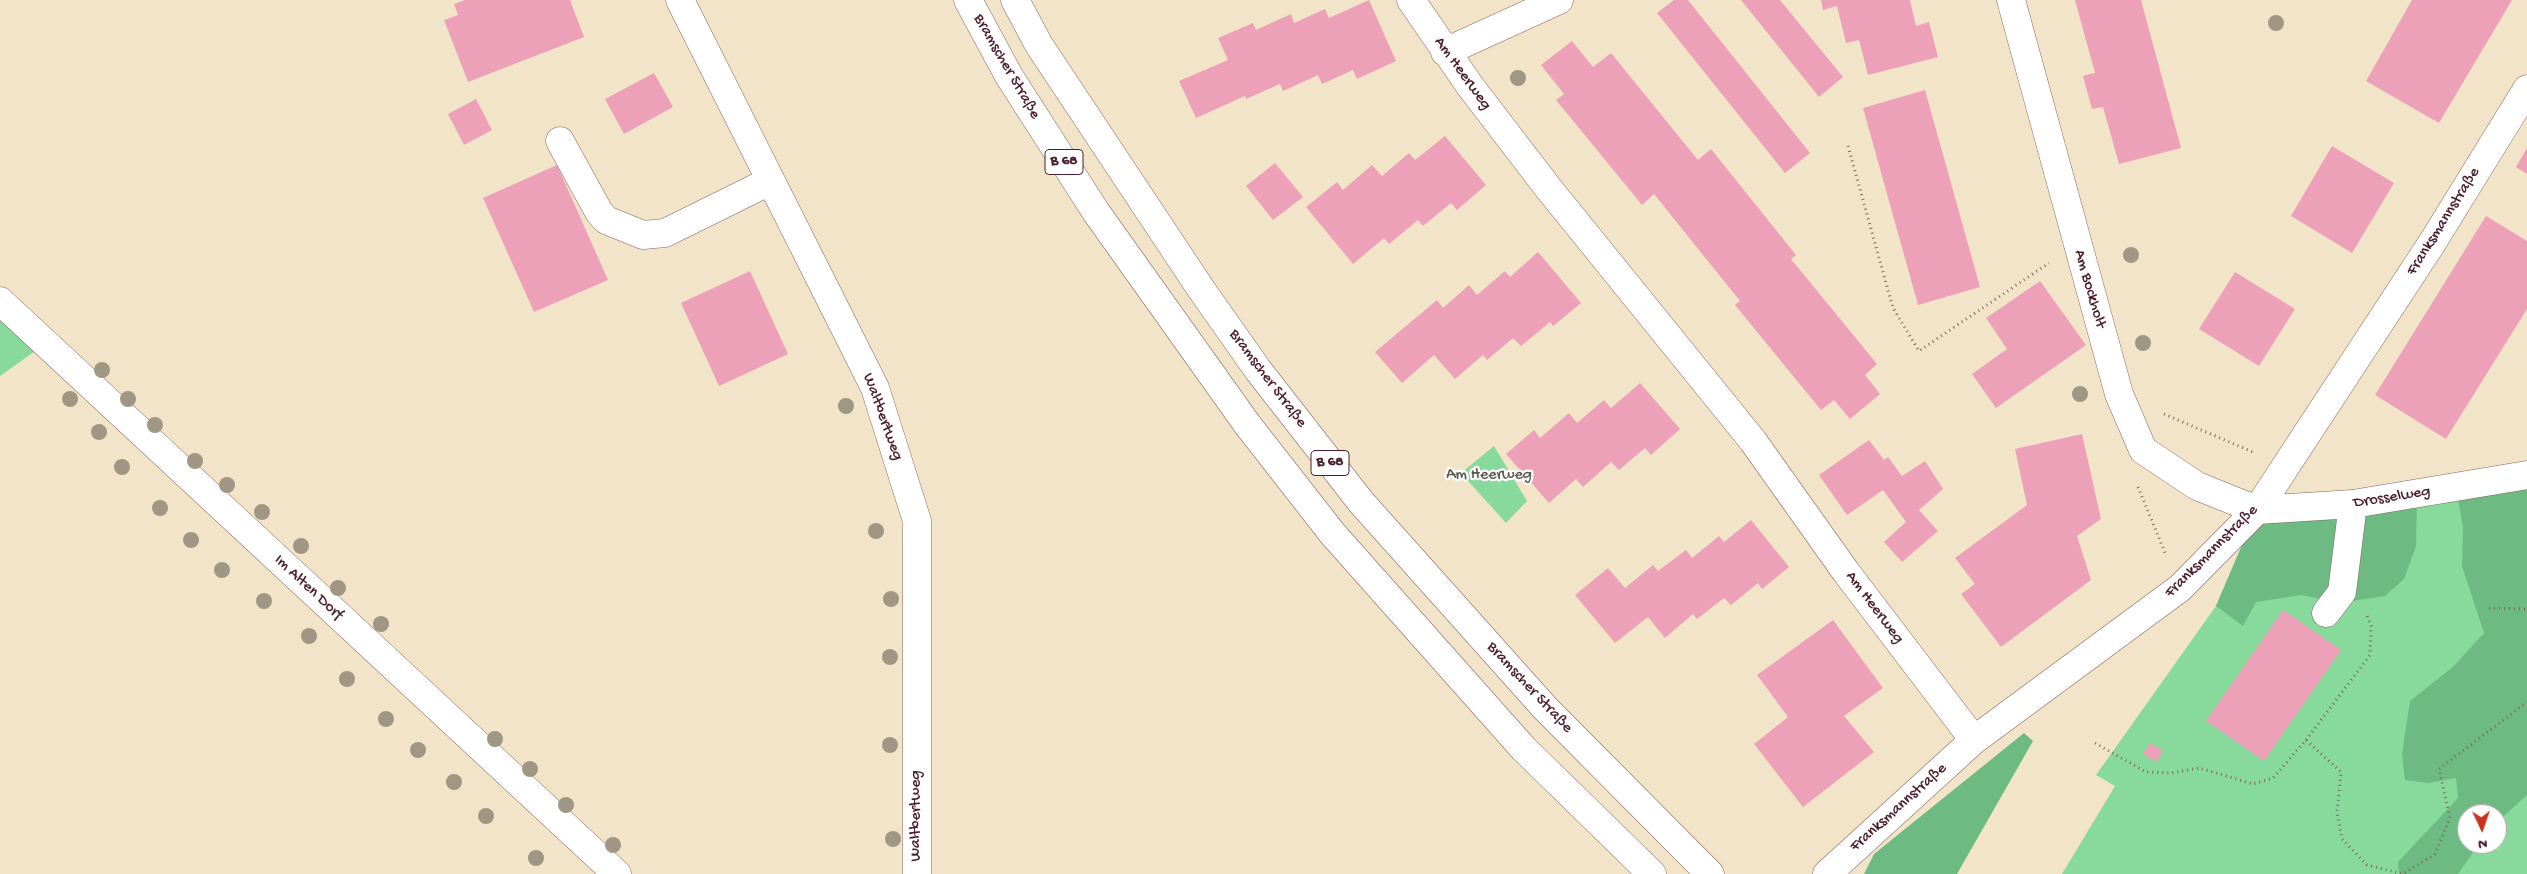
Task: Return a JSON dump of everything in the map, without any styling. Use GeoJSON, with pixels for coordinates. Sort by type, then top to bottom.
{"type":"FeatureCollection","features":[{"type":"Feature","properties":{"kind":"main road","name":"Waltbertweg"},"geometry":{"type":"LineString","coordinates":[[680,0],[875,388],[917,521],[917,874]]}},
{"type":"Feature","properties":{"kind":"main road","name":"Bramscher Straße"},"geometry":{"type":"LineString","coordinates":[[968,0],[1009,76],[1096,212],[1247,424],[1332,533],[1523,748],[1652,874]]}},
{"type":"Feature","properties":{"kind":"main road","name":"Bramscher Straße"},"geometry":{"type":"LineString","coordinates":[[1015,0],[1039,45],[1201,289],[1258,370],[1361,502],[1546,710],[1710,874]]}},
{"type":"Feature","properties":{"kind":"main road","name":"Am Heerweg"},"geometry":{"type":"LineString","coordinates":[[1411,0],[1444,52],[1549,189],[1753,441],[1846,572],[1974,740]]}},
{"type":"Feature","properties":{"kind":"main road"},"geometry":{"type":"LineString","coordinates":[[1444,52],[1559,0]]}},
{"type":"Feature","properties":{"kind":"main road","name":"Am Bockholt"},"geometry":{"type":"LineString","coordinates":[[2011,0],[2076,244],[2119,394],[2143,450]]}},
{"type":"Feature","properties":{"kind":"main road","name":"Franksmannstraße"},"geometry":{"type":"LineString","coordinates":[[1831,870],[1974,740],[2180,588],[2257,510],[2432,243],[2527,89]]}},
{"type":"Feature","properties":{"kind":"main road"},"geometry":{"type":"LineString","coordinates":[[560,141],[599,212],[606,220],[643,235],[665,233],[770,181]]}},
{"type":"Feature","properties":{"kind":"main road","name":"Im Alten Dorf"},"geometry":{"type":"LineString","coordinates":[[0,300],[617,874]]}},
{"type":"Feature","properties":{"kind":"main road"},"geometry":{"type":"LineString","coordinates":[[2143,450],[2198,486],[2257,510]]}},
{"type":"Feature","properties":{"kind":"main road","name":"Drosselweg"},"geometry":{"type":"LineString","coordinates":[[2257,510],[2352,504],[2527,475]]}},
{"type":"Feature","properties":{"kind":"main road"},"geometry":{"type":"LineString","coordinates":[[2326,614],[2342,592],[2352,504]]}},
{"type":"Feature","properties":{"kind":"path"},"geometry":{"type":"LineString","coordinates":[[1848,146],[1893,308],[1919,351],[2076,244]]}},
{"type":"Feature","properties":{"kind":"path"},"geometry":{"type":"LineString","coordinates":[[2119,394],[2285,467]]}},
{"type":"Feature","properties":{"kind":"path"},"geometry":{"type":"LineString","coordinates":[[2143,450],[2135,480],[2180,588]]}},
{"type":"Feature","properties":{"kind":"path"},"geometry":{"type":"LineString","coordinates":[[2095,742],[2146,772],[2171,774],[2199,768],[2253,784],[2274,778],[2306,740],[2370,655],[2371,626],[2365,608],[2342,592]]}},
{"type":"Feature","properties":{"kind":"path"},"geometry":{"type":"LineString","coordinates":[[2489,608],[2527,609]]}},
{"type":"Feature","properties":{"kind":"path"},"geometry":{"type":"LineString","coordinates":[[2306,740],[2341,772],[2337,812],[2342,839],[2367,865],[2403,874],[2435,854],[2450,818],[2439,769],[2527,702]]}},
{"type":"Feature","properties":{"kind":"green space"},"geometry":{"type":"Polygon","coordinates":[[[0,301],[45,344],[0,376],[0,301]]]}},
{"type":"Feature","properties":{"kind":"green space","name":"Am Heerweg"},"geometry":{"type":"Polygon","coordinates":[[[1494,446],[1527,501],[1506,523],[1461,473],[1494,446]]]}},
{"type":"Feature","properties":{"kind":"green space"},"geometry":{"type":"Polygon","coordinates":[[[2527,475],[2527,874],[2062,874],[2115,786],[2096,775],[2216,606],[2257,510],[2527,475]]]}},
{"type":"Feature","properties":{"kind":"green space"},"geometry":{"type":"Polygon","coordinates":[[[2527,476],[2527,795],[2507,813],[2507,804],[2457,804],[2457,854],[2472,854],[2458,874],[2399,874],[2398,862],[2458,798],[2456,778],[2429,783],[2405,780],[2402,754],[2410,701],[2453,667],[2484,633],[2462,566],[2463,527],[2456,488],[2527,476]]]}},
{"type":"Feature","properties":{"kind":"green space"},"geometry":{"type":"Polygon","coordinates":[[[2417,494],[2416,546],[2404,579],[2385,596],[2339,603],[2302,595],[2256,602],[2243,626],[2216,606],[2257,510],[2417,494]]]}},
{"type":"Feature","properties":{"kind":"green space"},"geometry":{"type":"Polygon","coordinates":[[[2024,733],[2033,741],[1957,874],[1864,874],[1874,854],[2024,733]]]}},
{"type":"Feature","properties":{"kind":"building"},"geometry":{"type":"Polygon","coordinates":[[[465,0],[570,0],[584,37],[468,82],[444,20],[458,15],[454,4],[465,0]]]}},
{"type":"Feature","properties":{"kind":"building"},"geometry":{"type":"Polygon","coordinates":[[[1369,0],[1396,61],[1357,79],[1353,70],[1322,84],[1318,75],[1283,91],[1280,84],[1246,99],[1245,96],[1196,118],[1179,81],[1228,60],[1218,38],[1253,23],[1256,30],[1291,14],[1294,23],[1325,9],[1329,18],[1369,0]]]}},
{"type":"Feature","properties":{"kind":"building"},"geometry":{"type":"Polygon","coordinates":[[[1674,0],[1688,0],[1810,153],[1785,173],[1657,13],[1674,0]]]}},
{"type":"Feature","properties":{"kind":"building"},"geometry":{"type":"Polygon","coordinates":[[[1741,0],[1780,0],[1843,77],[1819,97],[1741,0]]]}},
{"type":"Feature","properties":{"kind":"building"},"geometry":{"type":"Polygon","coordinates":[[[1821,0],[1910,0],[1916,26],[1929,22],[1938,57],[1868,75],[1859,40],[1846,43],[1837,6],[1823,10],[1821,0]]]}},
{"type":"Feature","properties":{"kind":"building"},"geometry":{"type":"Polygon","coordinates":[[[2075,0],[2141,0],[2181,148],[2119,164],[2103,107],[2092,109],[2083,76],[2095,73],[2075,0]]]}},
{"type":"Feature","properties":{"kind":"building"},"geometry":{"type":"Polygon","coordinates":[[[2412,0],[2512,0],[2439,123],[2366,81],[2412,0]]]}},
{"type":"Feature","properties":{"kind":"building"},"geometry":{"type":"Polygon","coordinates":[[[1572,41],[1593,67],[1611,53],[1698,160],[1711,149],[1796,255],[1791,259],[1877,364],[1865,375],[1880,394],[1850,419],[1834,400],[1821,410],[1735,305],[1740,301],[1654,194],[1642,205],[1556,100],[1564,94],[1541,65],[1572,41]]]}},
{"type":"Feature","properties":{"kind":"building"},"geometry":{"type":"Polygon","coordinates":[[[654,73],[673,107],[624,134],[605,99],[654,73]]]}},
{"type":"Feature","properties":{"kind":"building"},"geometry":{"type":"Polygon","coordinates":[[[1925,90],[1980,287],[1918,305],[1863,108],[1925,90]]]}},
{"type":"Feature","properties":{"kind":"building"},"geometry":{"type":"Polygon","coordinates":[[[476,99],[492,130],[464,145],[448,114],[476,99]]]}},
{"type":"Feature","properties":{"kind":"building"},"geometry":{"type":"Polygon","coordinates":[[[1445,136],[1486,185],[1457,210],[1451,203],[1423,226],[1418,220],[1389,244],[1384,238],[1353,264],[1306,207],[1337,182],[1343,190],[1372,165],[1382,176],[1409,153],[1415,160],[1445,136]]]}},
{"type":"Feature","properties":{"kind":"building"},"geometry":{"type":"Polygon","coordinates":[[[2332,146],[2394,183],[2352,253],[2291,216],[2332,146]]]}},
{"type":"Feature","properties":{"kind":"building"},"geometry":{"type":"Polygon","coordinates":[[[2527,148],[2527,174],[2516,167],[2527,148]]]}},
{"type":"Feature","properties":{"kind":"building"},"geometry":{"type":"Polygon","coordinates":[[[1275,163],[1303,197],[1273,220],[1246,186],[1275,163]]]}},
{"type":"Feature","properties":{"kind":"building"},"geometry":{"type":"Polygon","coordinates":[[[557,165],[608,280],[534,312],[483,198],[557,165]]]}},
{"type":"Feature","properties":{"kind":"building"},"geometry":{"type":"Polygon","coordinates":[[[2486,216],[2527,241],[2527,309],[2446,439],[2375,395],[2486,216]]]}},
{"type":"Feature","properties":{"kind":"building"},"geometry":{"type":"Polygon","coordinates":[[[1538,252],[1581,303],[1553,326],[1550,322],[1521,346],[1513,338],[1487,360],[1483,355],[1455,379],[1434,355],[1402,383],[1375,352],[1437,300],[1443,308],[1469,285],[1477,295],[1505,271],[1510,277],[1538,252]]]}},
{"type":"Feature","properties":{"kind":"building"},"geometry":{"type":"Polygon","coordinates":[[[750,271],[788,354],[719,386],[681,303],[750,271]]]}},
{"type":"Feature","properties":{"kind":"building"},"geometry":{"type":"Polygon","coordinates":[[[2235,272],[2295,309],[2259,366],[2199,329],[2235,272]]]}},
{"type":"Feature","properties":{"kind":"building"},"geometry":{"type":"Polygon","coordinates":[[[2040,281],[2086,345],[1996,408],[1972,374],[2007,349],[1986,318],[2040,281]]]}},
{"type":"Feature","properties":{"kind":"building"},"geometry":{"type":"Polygon","coordinates":[[[1640,383],[1680,429],[1651,455],[1645,448],[1619,470],[1611,462],[1583,487],[1576,479],[1549,503],[1506,454],[1534,430],[1540,438],[1569,413],[1577,423],[1604,400],[1611,408],[1640,383]]]}},
{"type":"Feature","properties":{"kind":"building"},"geometry":{"type":"Polygon","coordinates":[[[2082,434],[2101,519],[2077,536],[2091,580],[2001,647],[1961,594],[1975,584],[1955,558],[2027,505],[2015,449],[2082,434]]]}},
{"type":"Feature","properties":{"kind":"building"},"geometry":{"type":"Polygon","coordinates":[[[1869,440],[1884,460],[1888,457],[1902,476],[1925,461],[1943,489],[1919,510],[1938,531],[1902,562],[1884,542],[1906,522],[1883,490],[1847,515],[1819,475],[1869,440]]]}},
{"type":"Feature","properties":{"kind":"building"},"geometry":{"type":"Polygon","coordinates":[[[1751,520],[1789,567],[1762,589],[1758,583],[1731,605],[1724,598],[1697,619],[1693,614],[1665,638],[1648,617],[1615,643],[1575,595],[1608,568],[1625,588],[1653,565],[1658,571],[1686,550],[1692,558],[1719,536],[1724,542],[1751,520]]]}},
{"type":"Feature","properties":{"kind":"building"},"geometry":{"type":"Polygon","coordinates":[[[2283,610],[2341,650],[2264,761],[2206,721],[2283,610]]]}},
{"type":"Feature","properties":{"kind":"building"},"geometry":{"type":"Polygon","coordinates":[[[1833,620],[1883,688],[1844,716],[1874,752],[1803,807],[1754,744],[1788,717],[1757,675],[1833,620]]]}},
{"type":"Feature","properties":{"kind":"building"},"geometry":{"type":"Polygon","coordinates":[[[2150,743],[2163,751],[2156,762],[2143,754],[2150,743]]]}}]}
